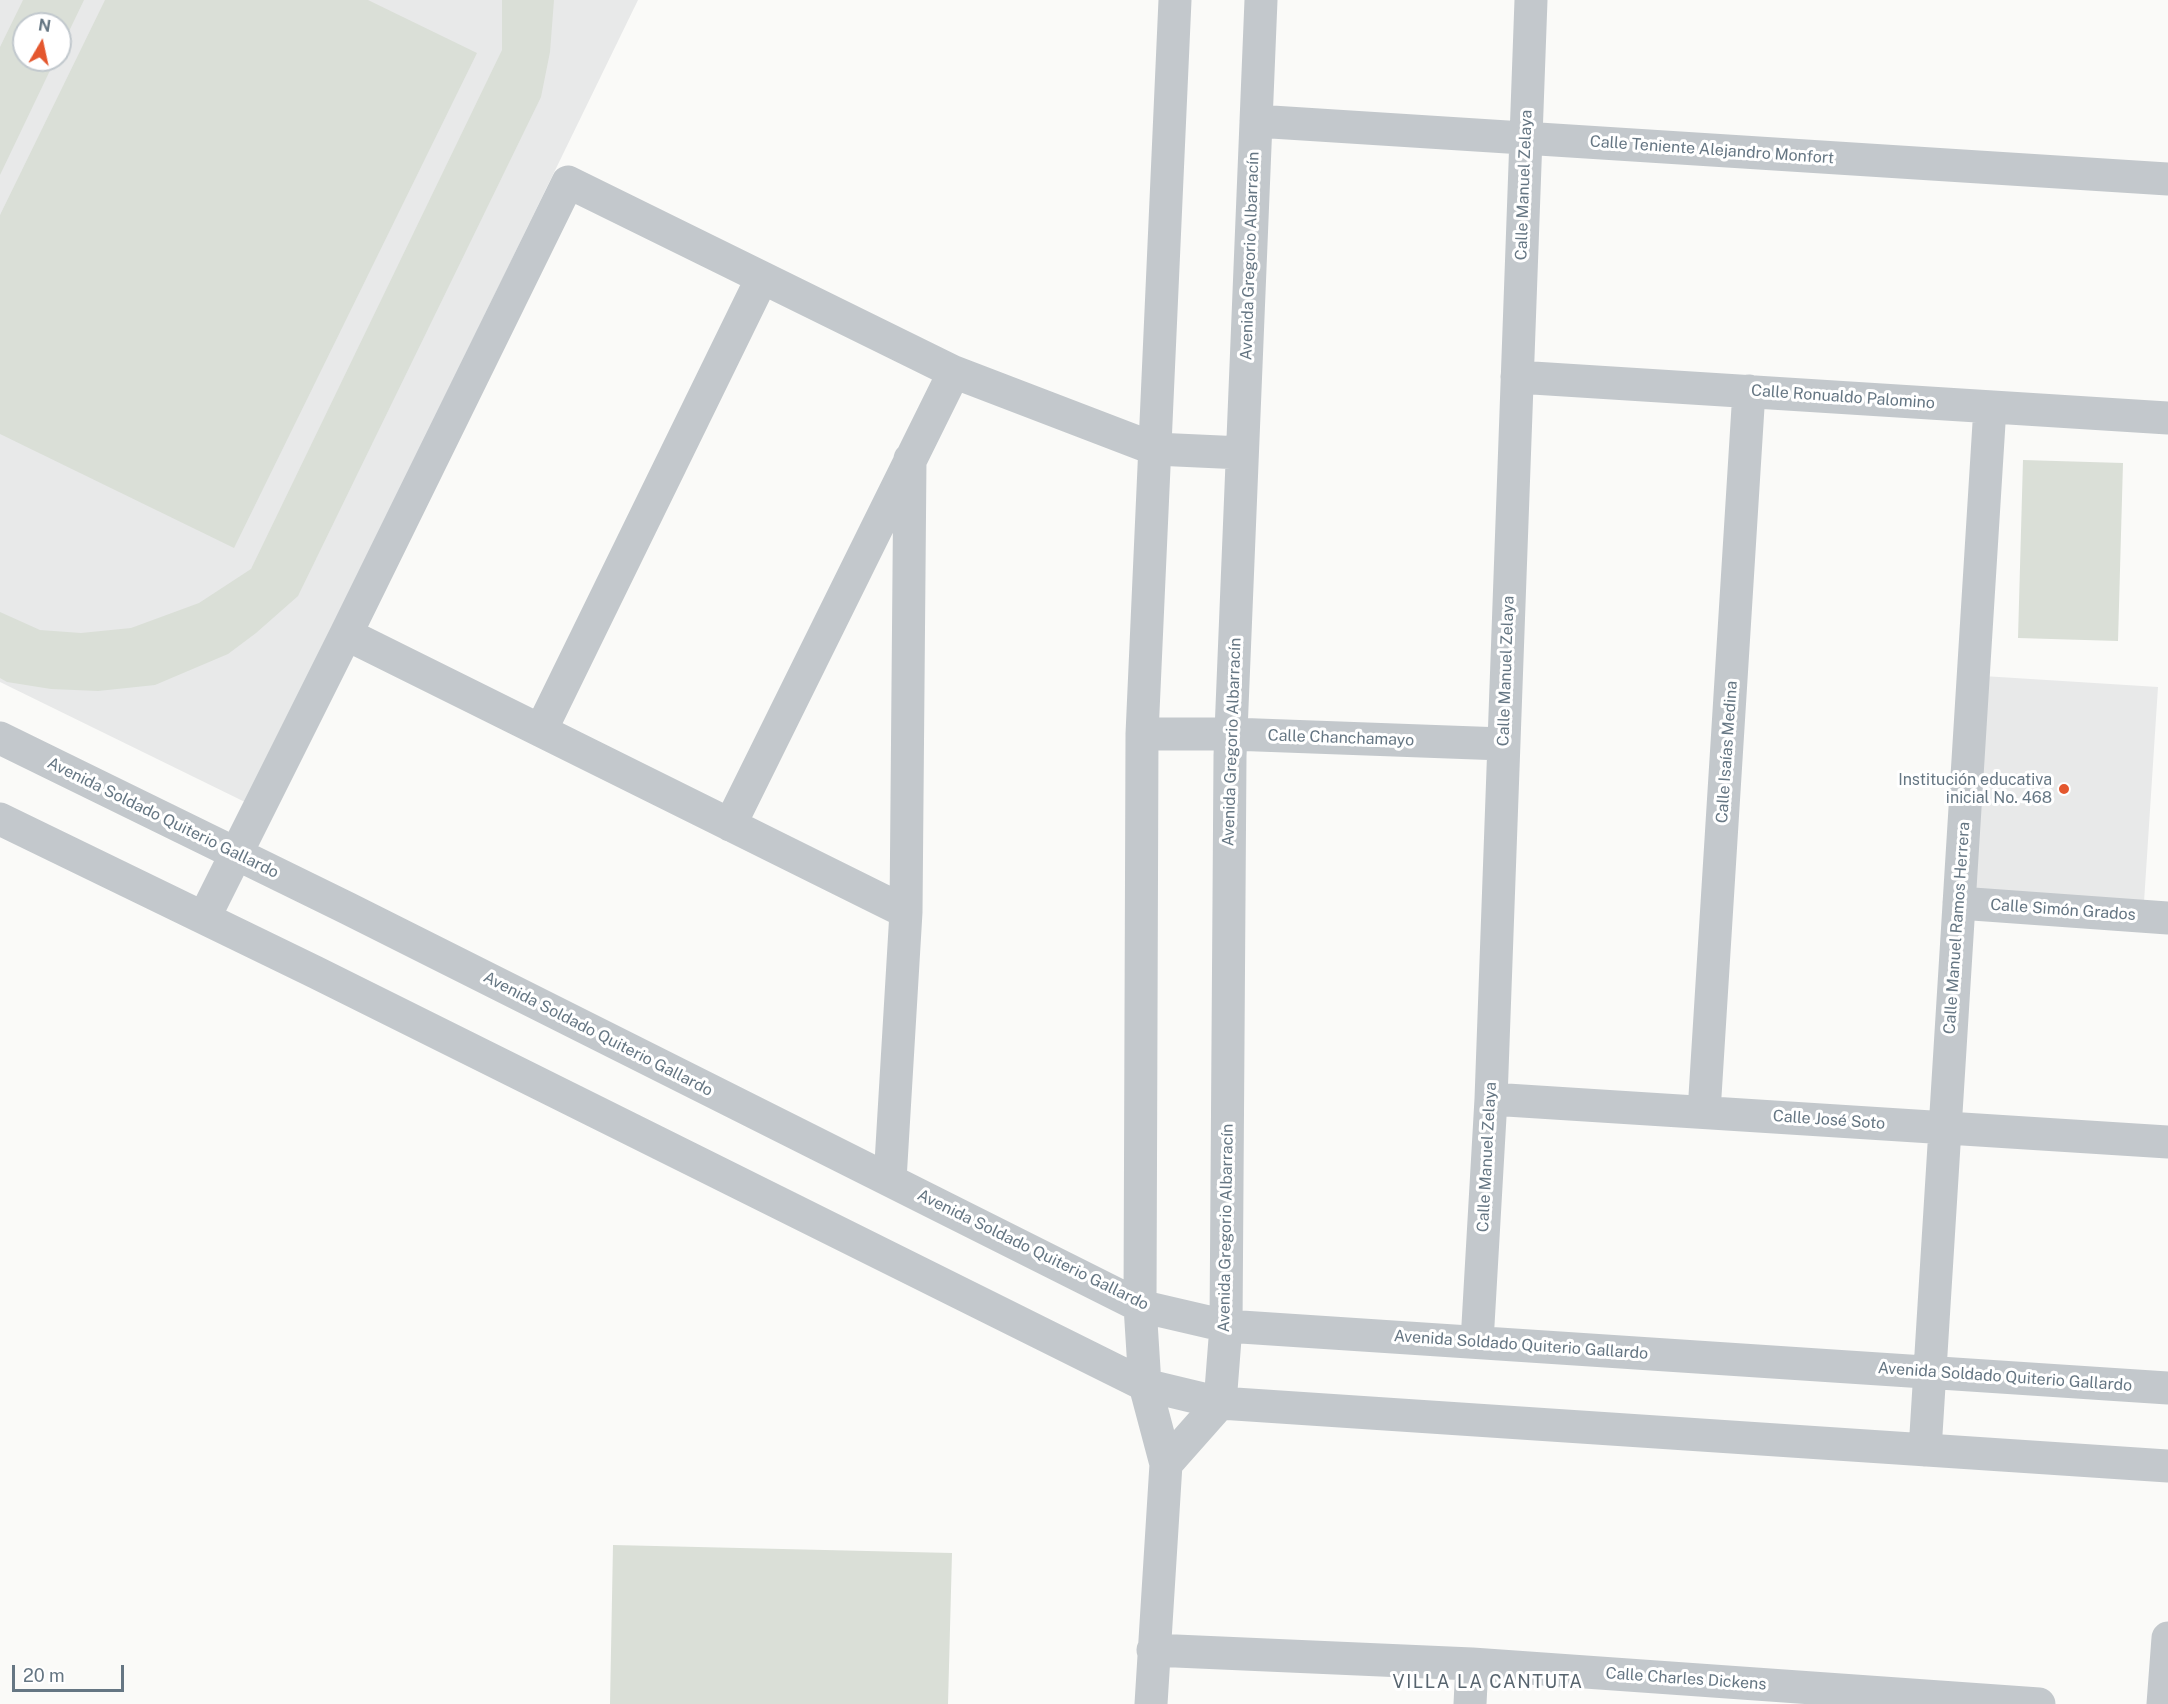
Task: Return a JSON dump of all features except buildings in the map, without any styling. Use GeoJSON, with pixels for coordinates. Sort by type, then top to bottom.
{"type":"FeatureCollection","features":[{"type":"Feature","properties":{"kind":"street"},"geometry":{"type":"LineString","coordinates":[[1151,1704],[1166,1464],[1145,1385],[1140,1306],[1142,734],[1175,0]]}},
{"type":"Feature","properties":{"kind":"street","name":"Avenida Gregorio Albarracín"},"geometry":{"type":"LineString","coordinates":[[1220,1403],[1226,1326],[1231,734],[1261,0]]}},
{"type":"Feature","properties":{"kind":"street","name":"Calle Manuel Zelaya"},"geometry":{"type":"LineString","coordinates":[[1477,1342],[1491,1099],[1531,0]]}},
{"type":"Feature","properties":{"kind":"street","name":"Calle Teniente Alejandro Monfort"},"geometry":{"type":"LineString","coordinates":[[1256,121],[2168,179]]}},
{"type":"Feature","properties":{"kind":"street"},"geometry":{"type":"LineString","coordinates":[[204,918],[568,182],[954,372],[1155,449],[1242,453]]}},
{"type":"Feature","properties":{"kind":"street"},"geometry":{"type":"LineString","coordinates":[[541,730],[762,278]]}},
{"type":"Feature","properties":{"kind":"street"},"geometry":{"type":"LineString","coordinates":[[730,825],[954,372]]}},
{"type":"Feature","properties":{"kind":"street","name":"Calle Ronualdo Palomino"},"geometry":{"type":"LineString","coordinates":[[1518,377],[2168,418]]}},
{"type":"Feature","properties":{"kind":"street","name":"Calle Isaías Medina"},"geometry":{"type":"LineString","coordinates":[[1704,1112],[1749,391]]}},
{"type":"Feature","properties":{"kind":"street","name":"Calle Manuel Ramos Herrera"},"geometry":{"type":"LineString","coordinates":[[1925,1450],[1990,407]]}},
{"type":"Feature","properties":{"kind":"street"},"geometry":{"type":"LineString","coordinates":[[890,1180],[906,912],[910,459]]}},
{"type":"Feature","properties":{"kind":"street"},"geometry":{"type":"LineString","coordinates":[[346,634],[906,912]]}},
{"type":"Feature","properties":{"kind":"street","name":"Calle Chanchamayo"},"geometry":{"type":"LineString","coordinates":[[1142,734],[1231,734],[1503,744]]}},
{"type":"Feature","properties":{"kind":"street","name":"Avenida Soldado Quiterio Gallardo"},"geometry":{"type":"LineString","coordinates":[[0,738],[1140,1306],[1226,1326],[2168,1388]]}},
{"type":"Feature","properties":{"kind":"street"},"geometry":{"type":"LineString","coordinates":[[0,819],[1145,1385],[1220,1403],[2168,1466]]}},
{"type":"Feature","properties":{"kind":"street","name":"Calle Simón Grados"},"geometry":{"type":"LineString","coordinates":[[1959,903],[2168,918]]}},
{"type":"Feature","properties":{"kind":"street","name":"Calle José Soto"},"geometry":{"type":"LineString","coordinates":[[1491,1099],[2168,1142]]}},
{"type":"Feature","properties":{"kind":"street"},"geometry":{"type":"LineString","coordinates":[[1166,1464],[1220,1403]]}},
{"type":"Feature","properties":{"kind":"street"},"geometry":{"type":"LineString","coordinates":[[2163,1704],[2168,1638]]}},
{"type":"Feature","properties":{"kind":"street","name":"Calle Charles Dickens"},"geometry":{"type":"LineString","coordinates":[[1153,1650],[1472,1664],[1695,1692],[2039,1704]]}},
{"type":"Feature","properties":{"kind":"street"},"geometry":{"type":"LineString","coordinates":[[1470,1704],[1472,1664]]}},
{"type":"Feature","properties":{"kind":"shaded area"},"geometry":{"type":"Polygon","coordinates":[[[0,0],[638,0],[247,803],[0,682],[0,0]]]}},
{"type":"Feature","properties":{"kind":"shaded area"},"geometry":{"type":"Polygon","coordinates":[[[23,0],[84,0],[72,25],[72,12],[17,12],[23,0]]]}},
{"type":"Feature","properties":{"kind":"shaded area"},"geometry":{"type":"Polygon","coordinates":[[[105,0],[368,0],[477,53],[234,548],[0,434],[0,215],[70,72],[72,72],[72,68],[105,0]]]}},
{"type":"Feature","properties":{"kind":"shaded area"},"geometry":{"type":"Polygon","coordinates":[[[502,0],[554,0],[550,52],[541,97],[298,596],[228,654],[155,685],[98,691],[51,689],[7,682],[0,678],[0,612],[40,630],[81,633],[131,628],[199,603],[251,569],[502,50],[502,0]]]}},
{"type":"Feature","properties":{"kind":"shaded area"},"geometry":{"type":"Polygon","coordinates":[[[12,22],[12,72],[49,72],[0,175],[0,47],[12,22]]]}},
{"type":"Feature","properties":{"kind":"shaded area"},"geometry":{"type":"Polygon","coordinates":[[[2023,460],[2123,463],[2118,641],[2018,638],[2023,460]]]}},
{"type":"Feature","properties":{"kind":"shaded area","name":"Institución educativa inicial No. 468"},"geometry":{"type":"Polygon","coordinates":[[[1983,676],[2158,687],[2144,902],[1969,891],[1983,676]]]}},
{"type":"Feature","properties":{"kind":"shaded area"},"geometry":{"type":"Polygon","coordinates":[[[613,1545],[952,1553],[948,1704],[610,1704],[613,1545]]]}},
{"type":"Feature","properties":{"kind":"place","name":"Institución educativa inicial No. 468"},"geometry":{"type":"Point","coordinates":[2064,789]}},
{"type":"Feature","properties":{"kind":"district","name":"VILLA LA CANTUTA"},"geometry":{"type":"Point","coordinates":[1488,1682]}}]}
